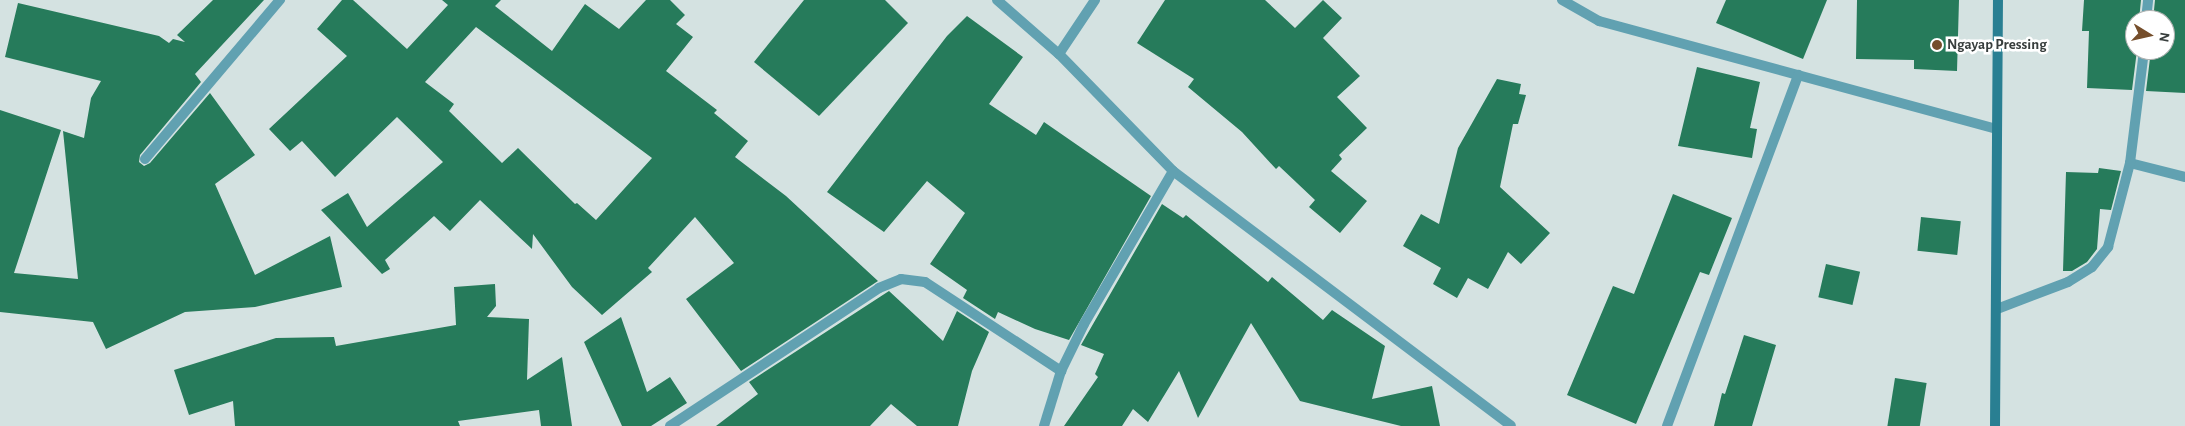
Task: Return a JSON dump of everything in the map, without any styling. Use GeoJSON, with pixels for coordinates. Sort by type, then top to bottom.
{"type":"FeatureCollection","features":[{"type":"Feature","properties":{"kind":"main road"},"geometry":{"type":"LineString","coordinates":[[1995,426],[1998,0]]}},
{"type":"Feature","properties":{"kind":"street"},"geometry":{"type":"LineString","coordinates":[[146,159],[280,0]]}},
{"type":"Feature","properties":{"kind":"street"},"geometry":{"type":"LineString","coordinates":[[997,0],[1059,54],[1173,171],[1511,426]]}},
{"type":"Feature","properties":{"kind":"street"},"geometry":{"type":"LineString","coordinates":[[1059,54],[1095,0]]}},
{"type":"Feature","properties":{"kind":"street"},"geometry":{"type":"LineString","coordinates":[[1562,0],[1599,20],[1997,129]]}},
{"type":"Feature","properties":{"kind":"street"},"geometry":{"type":"LineString","coordinates":[[1997,309],[2068,282],[2092,268],[2108,247],[2130,162],[2143,60]]}},
{"type":"Feature","properties":{"kind":"street"},"geometry":{"type":"LineString","coordinates":[[1667,426],[1798,75]]}},
{"type":"Feature","properties":{"kind":"street"},"geometry":{"type":"LineString","coordinates":[[2130,162],[2185,177]]}},
{"type":"Feature","properties":{"kind":"street"},"geometry":{"type":"LineString","coordinates":[[1044,426],[1061,371],[1084,324],[1173,171]]}},
{"type":"Feature","properties":{"kind":"street"},"geometry":{"type":"LineString","coordinates":[[670,426],[879,288],[901,279],[925,282],[1061,371]]}},
{"type":"Feature","properties":{"kind":"building"},"geometry":{"type":"Polygon","coordinates":[[[213,0],[264,0],[195,74],[201,82],[140,155],[139,162],[144,166],[150,163],[210,93],[255,155],[215,184],[255,275],[330,236],[342,287],[255,307],[185,312],[106,349],[93,322],[0,312],[0,110],[61,130],[14,273],[78,279],[63,131],[84,138],[91,98],[101,81],[5,57],[18,3],[159,36],[169,43],[173,39],[185,42],[177,35],[213,0]]]}},
{"type":"Feature","properties":{"kind":"building"},"geometry":{"type":"Polygon","coordinates":[[[342,0],[353,0],[407,49],[448,5],[442,0],[501,0],[495,6],[552,51],[585,4],[619,29],[646,0],[670,0],[685,15],[676,24],[693,37],[666,71],[717,110],[714,113],[748,141],[735,157],[786,196],[878,281],[741,371],[686,299],[734,263],[695,217],[648,268],[652,272],[602,315],[572,287],[533,234],[532,249],[480,200],[450,231],[434,216],[385,260],[390,269],[382,274],[321,210],[348,193],[367,227],[443,162],[397,117],[335,177],[302,141],[290,151],[269,129],[347,56],[317,29],[342,0]],[[476,27],[425,82],[454,104],[449,111],[502,163],[518,148],[575,204],[577,203],[596,220],[652,158],[476,27]]]}},
{"type":"Feature","properties":{"kind":"building"},"geometry":{"type":"Polygon","coordinates":[[[804,0],[885,0],[908,23],[819,116],[754,62],[804,0]]]}},
{"type":"Feature","properties":{"kind":"building"},"geometry":{"type":"Polygon","coordinates":[[[1165,0],[1265,0],[1295,28],[1323,0],[1342,18],[1323,38],[1360,76],[1337,97],[1367,128],[1339,155],[1342,159],[1331,171],[1367,201],[1340,233],[1309,207],[1315,200],[1279,166],[1276,169],[1242,132],[1188,87],[1194,79],[1137,43],[1165,0]]]}},
{"type":"Feature","properties":{"kind":"building"},"geometry":{"type":"Polygon","coordinates":[[[1726,0],[1827,0],[1803,59],[1716,23],[1726,0]]]}},
{"type":"Feature","properties":{"kind":"building"},"geometry":{"type":"Polygon","coordinates":[[[1857,0],[1959,0],[1957,71],[1914,69],[1914,60],[1856,59],[1857,0]]]}},
{"type":"Feature","properties":{"kind":"building"},"geometry":{"type":"Polygon","coordinates":[[[2084,0],[2141,0],[2140,10],[2125,10],[2125,60],[2136,60],[2132,90],[2087,88],[2089,31],[2082,31],[2084,0]]]}},
{"type":"Feature","properties":{"kind":"building"},"geometry":{"type":"Polygon","coordinates":[[[2155,0],[2185,0],[2185,93],[2146,91],[2150,60],[2175,60],[2175,10],[2154,10],[2155,0]]]}},
{"type":"Feature","properties":{"kind":"building"},"geometry":{"type":"Polygon","coordinates":[[[967,16],[1023,57],[989,104],[1036,135],[1044,122],[1151,196],[1069,340],[1035,329],[998,312],[995,319],[963,298],[967,290],[930,264],[965,213],[927,181],[884,232],[827,192],[947,36],[967,16]]]}},
{"type":"Feature","properties":{"kind":"building"},"geometry":{"type":"Polygon","coordinates":[[[1697,67],[1760,82],[1750,128],[1757,129],[1752,158],[1678,146],[1697,67]]]}},
{"type":"Feature","properties":{"kind":"building"},"geometry":{"type":"Polygon","coordinates":[[[1497,79],[1521,84],[1519,94],[1526,95],[1518,124],[1513,124],[1500,187],[1550,233],[1521,264],[1508,252],[1488,289],[1468,278],[1457,298],[1433,284],[1441,268],[1403,246],[1421,214],[1439,224],[1458,148],[1497,79]]]}},
{"type":"Feature","properties":{"kind":"building"},"geometry":{"type":"Polygon","coordinates":[[[2099,168],[2121,171],[2111,210],[2100,209],[2097,249],[2087,262],[2072,271],[2063,271],[2066,172],[2098,173],[2099,168]]]}},
{"type":"Feature","properties":{"kind":"building"},"geometry":{"type":"Polygon","coordinates":[[[1673,194],[1732,218],[1709,275],[1700,272],[1636,424],[1567,395],[1613,286],[1634,294],[1673,194]]]}},
{"type":"Feature","properties":{"kind":"building"},"geometry":{"type":"Polygon","coordinates":[[[1162,204],[1183,218],[1186,215],[1268,282],[1272,277],[1323,320],[1332,310],[1385,346],[1372,399],[1432,386],[1440,426],[1401,426],[1300,401],[1251,323],[1198,418],[1179,371],[1148,422],[1133,409],[1122,426],[1064,426],[1098,377],[1095,374],[1104,354],[1081,345],[1162,204]]]}},
{"type":"Feature","properties":{"kind":"building"},"geometry":{"type":"Polygon","coordinates":[[[1921,217],[1961,221],[1957,255],[1917,251],[1921,217]]]}},
{"type":"Feature","properties":{"kind":"building"},"geometry":{"type":"Polygon","coordinates":[[[1826,264],[1860,272],[1852,305],[1818,297],[1826,264]]]}},
{"type":"Feature","properties":{"kind":"building"},"geometry":{"type":"Polygon","coordinates":[[[495,284],[496,306],[487,317],[529,319],[527,380],[562,357],[572,426],[541,426],[539,410],[458,421],[460,426],[235,426],[233,401],[189,415],[174,370],[276,338],[334,337],[336,346],[456,325],[454,287],[495,284]]]}},
{"type":"Feature","properties":{"kind":"building"},"geometry":{"type":"Polygon","coordinates":[[[889,291],[943,341],[957,311],[989,332],[972,371],[958,426],[917,426],[891,404],[870,426],[716,426],[758,394],[749,382],[889,291]]]}},
{"type":"Feature","properties":{"kind":"building"},"geometry":{"type":"Polygon","coordinates":[[[621,317],[647,392],[670,377],[687,403],[651,426],[622,426],[584,342],[621,317]]]}},
{"type":"Feature","properties":{"kind":"building"},"geometry":{"type":"Polygon","coordinates":[[[1744,335],[1776,345],[1752,426],[1714,426],[1722,393],[1725,394],[1744,335]]]}},
{"type":"Feature","properties":{"kind":"building"},"geometry":{"type":"Polygon","coordinates":[[[1895,378],[1927,383],[1920,426],[1887,426],[1895,378]]]}},
{"type":"Feature","properties":{"kind":"place","name":"Ngayap Pressing"},"geometry":{"type":"Point","coordinates":[1937,45]}}]}
